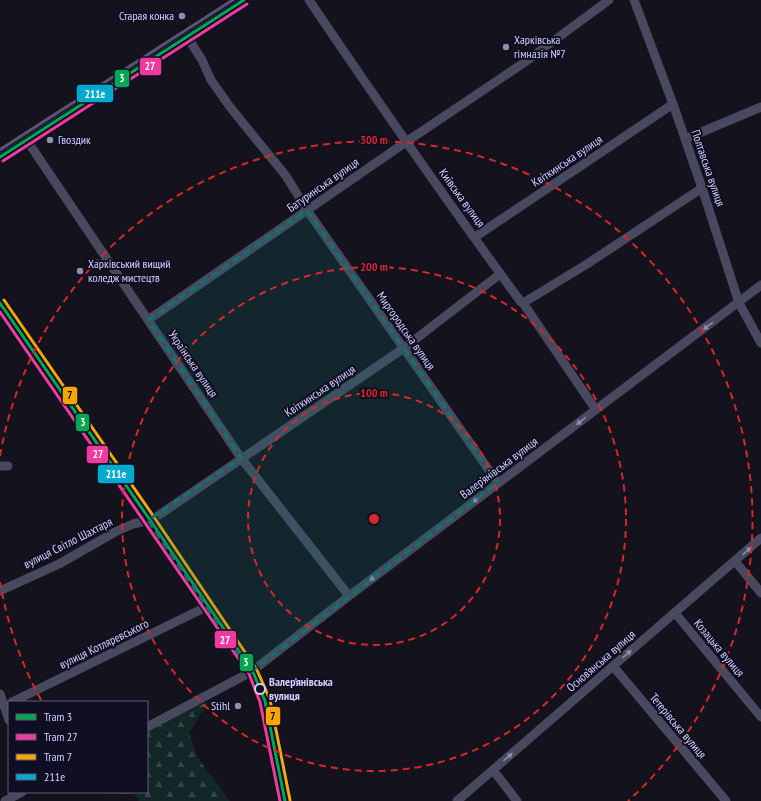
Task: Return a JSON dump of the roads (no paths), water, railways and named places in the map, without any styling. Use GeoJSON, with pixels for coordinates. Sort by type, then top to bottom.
{"type":"FeatureCollection","features":[{"type":"Feature","properties":{"kind":"main road"},"geometry":{"type":"LineString","coordinates":[[0,155],[241,0]]}},
{"type":"Feature","properties":{"kind":"street","name":"Київська вулиця"},"geometry":{"type":"LineString","coordinates":[[309,0],[406,142],[500,274],[523,303],[596,410]]}},
{"type":"Feature","properties":{"kind":"street","name":"Батуринська вулиця"},"geometry":{"type":"LineString","coordinates":[[148,320],[525,62],[609,0]]}},
{"type":"Feature","properties":{"kind":"street","name":"Полтавська вулиця"},"geometry":{"type":"LineString","coordinates":[[634,0],[673,104],[739,303],[761,343]]}},
{"type":"Feature","properties":{"kind":"street","name":"Миргородська вулиця"},"geometry":{"type":"LineString","coordinates":[[186,35],[202,60],[211,80],[230,107],[286,176],[307,210],[498,483]]}},
{"type":"Feature","properties":{"kind":"street","name":"Квіткинська вулиця"},"geometry":{"type":"LineString","coordinates":[[475,237],[673,104]]}},
{"type":"Feature","properties":{"kind":"street"},"geometry":{"type":"LineString","coordinates":[[685,139],[761,107]]}},
{"type":"Feature","properties":{"kind":"street","name":"Українська вулиця"},"geometry":{"type":"LineString","coordinates":[[26,139],[241,458],[348,596]]}},
{"type":"Feature","properties":{"kind":"street"},"geometry":{"type":"LineString","coordinates":[[523,303],[587,264],[702,188]]}},
{"type":"Feature","properties":{"kind":"street","name":"Квіткинська вулиця"},"geometry":{"type":"LineString","coordinates":[[148,520],[159,515],[404,348],[500,274]]}},
{"type":"Feature","properties":{"kind":"street","name":"Валер’янівська вулиця"},"geometry":{"type":"LineString","coordinates":[[148,726],[251,672],[348,596],[761,285]]}},
{"type":"Feature","properties":{"kind":"street"},"geometry":{"type":"LineString","coordinates":[[0,306],[251,672],[263,702],[283,801]]}},
{"type":"Feature","properties":{"kind":"street","name":"вулиця Світло Шахтаря"},"geometry":{"type":"LineString","coordinates":[[0,590],[59,564],[115,532],[133,524],[148,520]]}},
{"type":"Feature","properties":{"kind":"street","name":"Основ’янська вулиця"},"geometry":{"type":"LineString","coordinates":[[457,801],[761,538]]}},
{"type":"Feature","properties":{"kind":"street"},"geometry":{"type":"LineString","coordinates":[[734,561],[761,593]]}},
{"type":"Feature","properties":{"kind":"street","name":"вулиця Котляревського"},"geometry":{"type":"LineString","coordinates":[[14,701],[206,607]]}},
{"type":"Feature","properties":{"kind":"street","name":"Козацька вулиця"},"geometry":{"type":"LineString","coordinates":[[675,613],[761,717]]}},
{"type":"Feature","properties":{"kind":"street","name":"Тетерівська вулиця"},"geometry":{"type":"LineString","coordinates":[[613,666],[726,801]]}},
{"type":"Feature","properties":{"kind":"street"},"geometry":{"type":"LineString","coordinates":[[0,694],[6,705],[8,715]]}},
{"type":"Feature","properties":{"kind":"street"},"geometry":{"type":"LineString","coordinates":[[493,770],[517,801]]}},
{"type":"Feature","properties":{"kind":"street"},"geometry":{"type":"LineString","coordinates":[[5,801],[20,793]]}},
{"type":"Feature","properties":{"kind":"tram line","name":"3"},"geometry":{"type":"LineString","coordinates":[[0,157],[244,0]]}},
{"type":"Feature","properties":{"kind":"tram line","name":"27"},"geometry":{"type":"LineString","coordinates":[[3,161],[247,4]]}},
{"type":"Feature","properties":{"kind":"tram line","name":"7"},"geometry":{"type":"LineString","coordinates":[[4,300],[154,517],[257,670],[270,700],[290,800]]}},
{"type":"Feature","properties":{"kind":"tram line","name":"3"},"geometry":{"type":"LineString","coordinates":[[0,303],[253,672],[265,701],[285,801]]}},
{"type":"Feature","properties":{"kind":"tram line","name":"27"},"geometry":{"type":"LineString","coordinates":[[0,312],[249,674],[260,702],[280,801]]}},
{"type":"Feature","properties":{"kind":"place","name":"Старая конка"},"geometry":{"type":"Point","coordinates":[182,16]}},
{"type":"Feature","properties":{"kind":"place","name":"Харківська гімназія №7"},"geometry":{"type":"Point","coordinates":[506,47]}},
{"type":"Feature","properties":{"kind":"place","name":"Гвоздик"},"geometry":{"type":"Point","coordinates":[50,140]}},
{"type":"Feature","properties":{"kind":"place","name":"Харківський вищий коледж мистецтв"},"geometry":{"type":"Point","coordinates":[80,271]}},
{"type":"Feature","properties":{"kind":"place","name":"Валер’янівська вулиця"},"geometry":{"type":"Point","coordinates":[260,689]}},
{"type":"Feature","properties":{"kind":"place","name":"Stihl"},"geometry":{"type":"Point","coordinates":[238,706]}}]}
